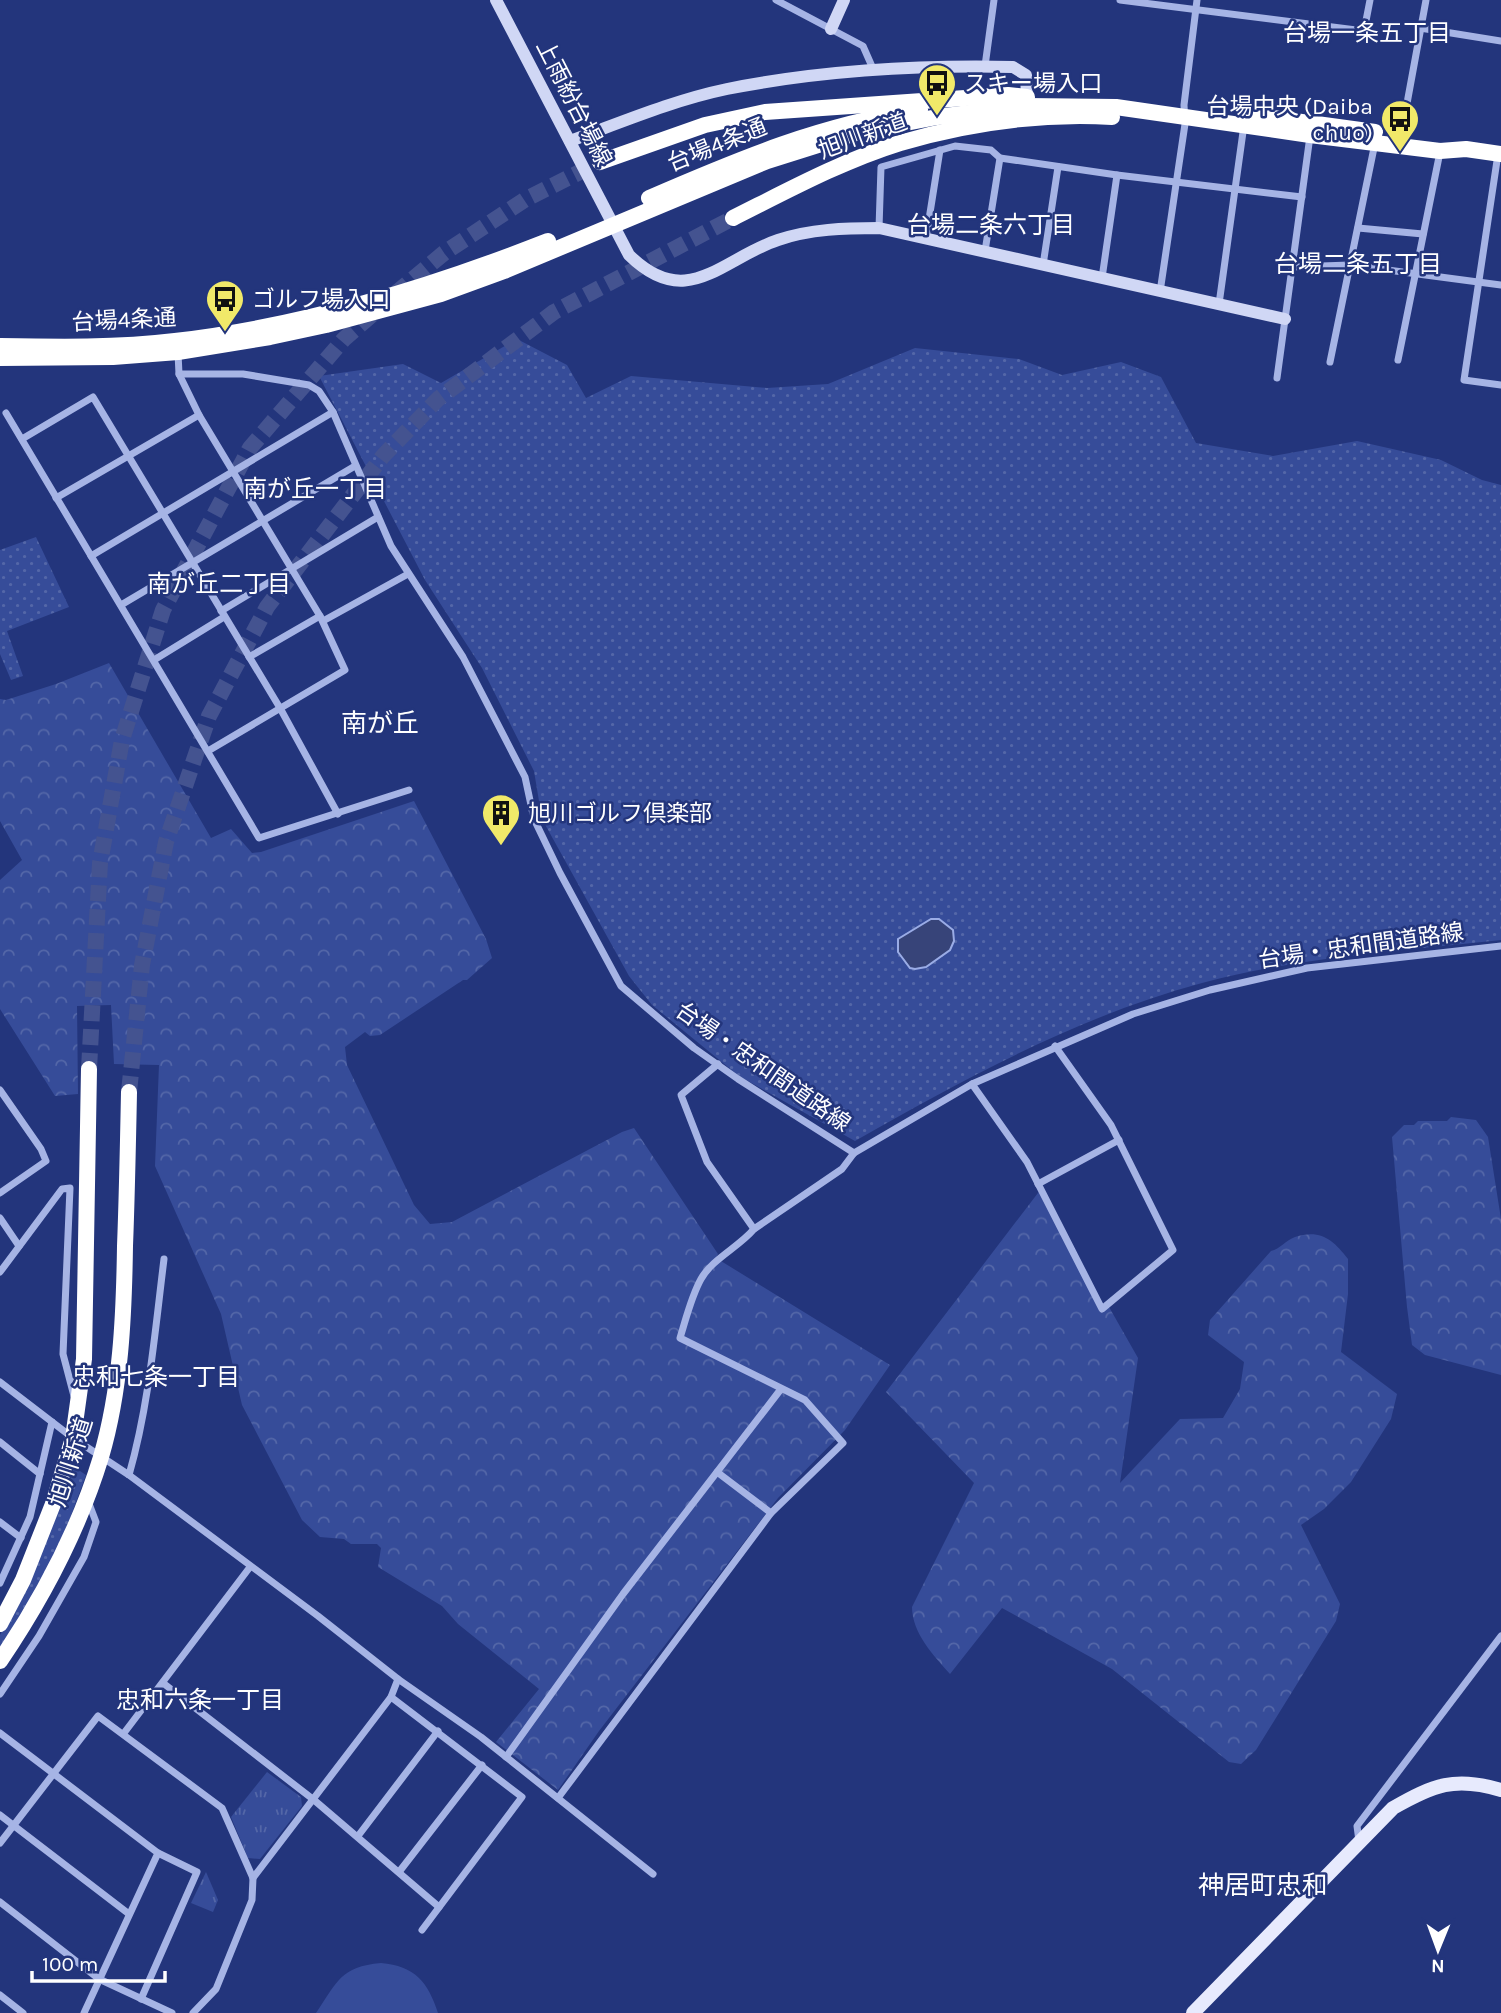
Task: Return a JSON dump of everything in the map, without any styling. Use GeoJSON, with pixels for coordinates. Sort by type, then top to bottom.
{"type":"FeatureCollection","features":[{"type":"Feature","properties":{"kind":"highway","name":"旭川新道"},"geometry":{"type":"LineString","coordinates":[[600,162],[705,125],[765,112],[1008,94],[1025,107]]}},
{"type":"Feature","properties":{"kind":"highway","name":"台場4条通"},"geometry":{"type":"LineString","coordinates":[[0,346],[178,346],[271,337],[382,311],[454,289],[610,221],[745,156],[831,128],[911,111],[1025,107],[1081,96],[1310,135],[1440,150],[1466,149],[1499,153]]}},
{"type":"Feature","properties":{"kind":"highway","name":"旭川新道"},"geometry":{"type":"LineString","coordinates":[[733,218],[827,172],[899,144],[984,124],[1025,107]]}},
{"type":"Feature","properties":{"kind":"highway","name":"台場4条通"},"geometry":{"type":"LineString","coordinates":[[1184,115],[1454,141],[1466,149]]}},
{"type":"Feature","properties":{"kind":"highway"},"geometry":{"type":"LineString","coordinates":[[1184,115],[1243,132],[1310,135]]}},
{"type":"Feature","properties":{"kind":"highway","name":"台場4条通"},"geometry":{"type":"LineString","coordinates":[[0,358],[113,358],[178,346]]}},
{"type":"Feature","properties":{"kind":"highway","name":"旭川新道"},"geometry":{"type":"LineString","coordinates":[[0,1624],[23,1580],[53,1504],[73,1438],[84,1359],[89,1069]]}},
{"type":"Feature","properties":{"kind":"highway","name":"旭川新道"},"geometry":{"type":"LineString","coordinates":[[0,1661],[29,1618],[50,1579],[101,1457],[115,1391],[122,1332],[129,1092]]}},
{"type":"Feature","properties":{"kind":"main road"},"geometry":{"type":"LineString","coordinates":[[1193,2013],[1393,1808],[1424,1790],[1460,1782],[1501,1790]]}},
{"type":"Feature","properties":{"kind":"street","name":"上雨紛台場線"},"geometry":{"type":"LineString","coordinates":[[496,0],[629,256],[665,280],[685,282],[703,277],[780,239],[827,230],[879,228],[1285,320]]}},
{"type":"Feature","properties":{"kind":"street"},"geometry":{"type":"LineString","coordinates":[[776,0],[863,46],[874,71]]}},
{"type":"Feature","properties":{"kind":"street"},"geometry":{"type":"LineString","coordinates":[[831,29],[844,0]]}},
{"type":"Feature","properties":{"kind":"street"},"geometry":{"type":"LineString","coordinates":[[985,66],[994,0]]}},
{"type":"Feature","properties":{"kind":"street"},"geometry":{"type":"LineString","coordinates":[[1120,0],[1364,31],[1370,0]]}},
{"type":"Feature","properties":{"kind":"street"},"geometry":{"type":"LineString","coordinates":[[1160,293],[1177,181],[1197,0]]}},
{"type":"Feature","properties":{"kind":"street"},"geometry":{"type":"LineString","coordinates":[[1401,136],[1426,0]]}},
{"type":"Feature","properties":{"kind":"street"},"geometry":{"type":"LineString","coordinates":[[1420,28],[1501,41]]}},
{"type":"Feature","properties":{"kind":"street"},"geometry":{"type":"LineString","coordinates":[[570,141],[670,105],[726,89],[826,74],[1013,67],[1026,75],[1025,107]]}},
{"type":"Feature","properties":{"kind":"street"},"geometry":{"type":"LineString","coordinates":[[1219,305],[1243,132]]}},
{"type":"Feature","properties":{"kind":"street"},"geometry":{"type":"LineString","coordinates":[[1277,378],[1310,135]]}},
{"type":"Feature","properties":{"kind":"street"},"geometry":{"type":"LineString","coordinates":[[1330,362],[1376,142]]}},
{"type":"Feature","properties":{"kind":"street"},"geometry":{"type":"LineString","coordinates":[[879,228],[881,167],[956,146],[992,150],[1000,158],[1058,167],[1302,197]]}},
{"type":"Feature","properties":{"kind":"street"},"geometry":{"type":"LineString","coordinates":[[926,238],[940,150]]}},
{"type":"Feature","properties":{"kind":"street"},"geometry":{"type":"LineString","coordinates":[[1398,360],[1440,150]]}},
{"type":"Feature","properties":{"kind":"street"},"geometry":{"type":"LineString","coordinates":[[1499,153],[1464,380],[1501,385]]}},
{"type":"Feature","properties":{"kind":"street"},"geometry":{"type":"LineString","coordinates":[[985,251],[1000,158]]}},
{"type":"Feature","properties":{"kind":"street"},"geometry":{"type":"LineString","coordinates":[[1043,265],[1058,167]]}},
{"type":"Feature","properties":{"kind":"street"},"geometry":{"type":"LineString","coordinates":[[1102,279],[1117,175]]}},
{"type":"Feature","properties":{"kind":"street"},"geometry":{"type":"LineString","coordinates":[[1358,228],[1423,234]]}},
{"type":"Feature","properties":{"kind":"street"},"geometry":{"type":"LineString","coordinates":[[1292,267],[1350,265],[1501,285]]}},
{"type":"Feature","properties":{"kind":"street"},"geometry":{"type":"LineString","coordinates":[[178,346],[179,374],[199,415],[321,619],[345,670],[208,751]]}},
{"type":"Feature","properties":{"kind":"street","name":"台場・忠和間道路線"},"geometry":{"type":"LineString","coordinates":[[179,374],[243,374],[309,385],[319,391],[333,412],[378,517],[408,574],[463,657],[525,777],[534,819],[621,986],[694,1048],[854,1153],[972,1084],[1055,1046],[1146,1010],[1210,990],[1307,968],[1501,946]]}},
{"type":"Feature","properties":{"kind":"street"},"geometry":{"type":"LineString","coordinates":[[22,439],[93,397],[280,708],[338,814]]}},
{"type":"Feature","properties":{"kind":"street"},"geometry":{"type":"LineString","coordinates":[[91,556],[333,412]]}},
{"type":"Feature","properties":{"kind":"street"},"geometry":{"type":"LineString","coordinates":[[6,413],[259,838],[409,790]]}},
{"type":"Feature","properties":{"kind":"street"},"geometry":{"type":"LineString","coordinates":[[56,498],[199,415]]}},
{"type":"Feature","properties":{"kind":"street"},"geometry":{"type":"LineString","coordinates":[[121,605],[355,467]]}},
{"type":"Feature","properties":{"kind":"street"},"geometry":{"type":"LineString","coordinates":[[154,660],[292,569],[378,517]]}},
{"type":"Feature","properties":{"kind":"street"},"geometry":{"type":"LineString","coordinates":[[249,657],[408,574]]}},
{"type":"Feature","properties":{"kind":"street"},"geometry":{"type":"LineString","coordinates":[[972,1084],[1027,1162],[1102,1309],[1173,1250],[1119,1140],[1055,1046]]}},
{"type":"Feature","properties":{"kind":"street"},"geometry":{"type":"LineString","coordinates":[[718,1064],[681,1095],[707,1162],[754,1229]]}},
{"type":"Feature","properties":{"kind":"street"},"geometry":{"type":"LineString","coordinates":[[0,1090],[41,1149],[46,1161],[0,1193]]}},
{"type":"Feature","properties":{"kind":"street"},"geometry":{"type":"LineString","coordinates":[[1038,1184],[1119,1140]]}},
{"type":"Feature","properties":{"kind":"street"},"geometry":{"type":"LineString","coordinates":[[558,1798],[771,1513],[843,1443],[805,1400],[680,1338],[702,1277],[754,1229],[842,1169],[854,1153]]}},
{"type":"Feature","properties":{"kind":"street"},"geometry":{"type":"LineString","coordinates":[[0,1272],[62,1189],[70,1188],[63,1354],[77,1407]]}},
{"type":"Feature","properties":{"kind":"street"},"geometry":{"type":"LineString","coordinates":[[0,1217],[19,1246]]}},
{"type":"Feature","properties":{"kind":"street"},"geometry":{"type":"LineString","coordinates":[[129,1475],[150,1378],[164,1259]]}},
{"type":"Feature","properties":{"kind":"street"},"geometry":{"type":"LineString","coordinates":[[0,1382],[506,1757],[653,1874]]}},
{"type":"Feature","properties":{"kind":"street"},"geometry":{"type":"LineString","coordinates":[[506,1757],[623,1594],[781,1389]]}},
{"type":"Feature","properties":{"kind":"street"},"geometry":{"type":"LineString","coordinates":[[0,1583],[30,1517],[52,1422]]}},
{"type":"Feature","properties":{"kind":"street"},"geometry":{"type":"LineString","coordinates":[[0,1441],[40,1474]]}},
{"type":"Feature","properties":{"kind":"street"},"geometry":{"type":"LineString","coordinates":[[717,1472],[771,1513]]}},
{"type":"Feature","properties":{"kind":"street"},"geometry":{"type":"LineString","coordinates":[[0,1694],[40,1636],[84,1557],[96,1522],[86,1497]]}},
{"type":"Feature","properties":{"kind":"street"},"geometry":{"type":"LineString","coordinates":[[0,1522],[21,1538]]}},
{"type":"Feature","properties":{"kind":"street"},"geometry":{"type":"LineString","coordinates":[[124,1733],[250,1567]]}},
{"type":"Feature","properties":{"kind":"street"},"geometry":{"type":"LineString","coordinates":[[1359,1842],[1357,1826],[1501,1636]]}},
{"type":"Feature","properties":{"kind":"street"},"geometry":{"type":"LineString","coordinates":[[253,1878],[391,1697],[398,1679]]}},
{"type":"Feature","properties":{"kind":"street"},"geometry":{"type":"LineString","coordinates":[[163,1683],[314,1800],[439,1907]]}},
{"type":"Feature","properties":{"kind":"street"},"geometry":{"type":"LineString","coordinates":[[391,1697],[522,1797],[422,1930]]}},
{"type":"Feature","properties":{"kind":"street"},"geometry":{"type":"LineString","coordinates":[[0,1843],[98,1716],[222,1808],[253,1878],[251,1900],[216,1989],[193,2013]]}},
{"type":"Feature","properties":{"kind":"street"},"geometry":{"type":"LineString","coordinates":[[358,1836],[438,1731]]}},
{"type":"Feature","properties":{"kind":"street"},"geometry":{"type":"LineString","coordinates":[[0,1733],[158,1853],[197,1872],[141,1999]]}},
{"type":"Feature","properties":{"kind":"street"},"geometry":{"type":"LineString","coordinates":[[399,1872],[482,1765]]}},
{"type":"Feature","properties":{"kind":"street"},"geometry":{"type":"LineString","coordinates":[[0,1815],[129,1914]]}},
{"type":"Feature","properties":{"kind":"street"},"geometry":{"type":"LineString","coordinates":[[84,2013],[158,1853]]}},
{"type":"Feature","properties":{"kind":"street"},"geometry":{"type":"LineString","coordinates":[[0,1902],[99,1979],[172,2013]]}},
{"type":"Feature","properties":{"kind":"street"},"geometry":{"type":"LineString","coordinates":[[0,1995],[23,2013]]}},
{"type":"Feature","properties":{"kind":"green space","name":"旭川ゴルフ倶楽部"},"geometry":{"type":"Polygon","coordinates":[[[517,339],[567,365],[586,398],[631,376],[767,388],[828,384],[915,348],[1019,359],[1062,375],[1121,362],[1161,377],[1196,443],[1273,456],[1357,441],[1441,460],[1482,480],[1501,485],[1501,940],[1350,956],[1276,967],[1202,983],[1156,997],[1111,1013],[1023,1051],[855,1141],[739,1076],[652,1005],[629,976],[542,819],[534,771],[482,668],[425,580],[319,376],[403,364],[441,383],[517,339]]]}},
{"type":"Feature","properties":{"kind":"green space"},"geometry":{"type":"Polygon","coordinates":[[[36,537],[69,607],[7,631],[23,676],[11,680],[0,654],[0,550],[36,537]]]}},
{"type":"Feature","properties":{"kind":"green space"},"geometry":{"type":"Polygon","coordinates":[[[109,663],[211,838],[231,829],[252,853],[261,852],[414,801],[486,939],[492,958],[467,980],[463,980],[380,1035],[370,1036],[365,1032],[345,1047],[347,1065],[414,1205],[430,1224],[452,1222],[634,1128],[718,1254],[716,1258],[890,1365],[845,1430],[778,1498],[599,1731],[558,1790],[496,1742],[539,1689],[458,1624],[442,1606],[378,1567],[381,1548],[377,1544],[351,1544],[344,1539],[320,1537],[302,1520],[242,1405],[221,1314],[155,1166],[159,1065],[114,1064],[111,1005],[77,1006],[78,1094],[55,1096],[0,1009],[0,880],[22,860],[0,821],[0,699],[6,700],[56,684],[109,663]]]}},
{"type":"Feature","properties":{"kind":"green space"},"geometry":{"type":"Polygon","coordinates":[[[1451,1117],[1476,1120],[1488,1137],[1501,1219],[1501,1375],[1425,1355],[1412,1345],[1392,1137],[1404,1125],[1414,1125],[1418,1121],[1447,1121],[1451,1117]]]}},
{"type":"Feature","properties":{"kind":"green space"},"geometry":{"type":"Polygon","coordinates":[[[1041,1189],[1102,1308],[1109,1307],[1138,1358],[1120,1483],[1180,1419],[1223,1418],[1240,1389],[1244,1362],[1208,1335],[1210,1320],[1271,1251],[1295,1237],[1319,1235],[1337,1246],[1348,1259],[1348,1294],[1341,1352],[1397,1394],[1391,1419],[1351,1482],[1324,1509],[1301,1525],[1340,1604],[1336,1621],[1256,1750],[1241,1764],[1229,1762],[1112,1669],[1002,1608],[950,1674],[925,1644],[916,1626],[912,1607],[974,1483],[886,1392],[1041,1189]]]}},
{"type":"Feature","properties":{"kind":"green space"},"geometry":{"type":"Polygon","coordinates":[[[74,1467],[86,1475],[65,1532],[45,1577],[0,1653],[0,1635],[27,1584],[62,1504],[74,1467]]]}},
{"type":"Feature","properties":{"kind":"green space"},"geometry":{"type":"Polygon","coordinates":[[[267,1772],[301,1797],[302,1806],[260,1859],[248,1858],[231,1817],[267,1772]]]}},
{"type":"Feature","properties":{"kind":"green space"},"geometry":{"type":"Polygon","coordinates":[[[206,1872],[218,1900],[213,1912],[191,1903],[206,1872]]]}},
{"type":"Feature","properties":{"kind":"green space"},"geometry":{"type":"Polygon","coordinates":[[[381,1963],[403,1968],[425,1984],[438,2013],[316,2013],[335,1984],[348,1972],[381,1963]]]}},
{"type":"Feature","properties":{"kind":"shaded area"},"geometry":{"type":"Polygon","coordinates":[[[931,919],[939,919],[953,930],[954,941],[950,950],[926,967],[910,968],[898,952],[898,939],[931,919]]]}},
{"type":"Feature","properties":{"kind":"tunnel"},"geometry":{"type":"LineString","coordinates":[[395,294],[444,253],[526,199],[600,162]]}},
{"type":"Feature","properties":{"kind":"tunnel"},"geometry":{"type":"LineString","coordinates":[[129,1092],[142,965],[166,842],[209,716],[267,607],[383,456],[438,399],[554,312],[733,218]]}},
{"type":"Feature","properties":{"kind":"tunnel"},"geometry":{"type":"LineString","coordinates":[[89,1069],[100,863],[122,740],[163,610],[250,448],[344,339],[376,311]]}},
{"type":"Feature","properties":{"kind":"place","name":"スキー場入口"},"geometry":{"type":"Point","coordinates":[937,117]}},
{"type":"Feature","properties":{"kind":"place","name":"台場中央 (Daiba chuo)"},"geometry":{"type":"Point","coordinates":[1400,153]}},
{"type":"Feature","properties":{"kind":"place","name":"ゴルフ場入口"},"geometry":{"type":"Point","coordinates":[225,333]}},
{"type":"Feature","properties":{"kind":"place","name":"旭川ゴルフ倶楽部"},"geometry":{"type":"Point","coordinates":[501,847]}},
{"type":"Feature","properties":{"kind":"district","name":"台場一条五丁目"},"geometry":{"type":"Point","coordinates":[1367,33]}},
{"type":"Feature","properties":{"kind":"district","name":"台場二条六丁目"},"geometry":{"type":"Point","coordinates":[991,225]}},
{"type":"Feature","properties":{"kind":"district","name":"台場二条五丁目"},"geometry":{"type":"Point","coordinates":[1358,264]}},
{"type":"Feature","properties":{"kind":"district","name":"南が丘一丁目"},"geometry":{"type":"Point","coordinates":[315,489]}},
{"type":"Feature","properties":{"kind":"district","name":"南が丘二丁目"},"geometry":{"type":"Point","coordinates":[219,584]}},
{"type":"Feature","properties":{"kind":"district","name":"南が丘"},"geometry":{"type":"Point","coordinates":[380,723]}},
{"type":"Feature","properties":{"kind":"district","name":"忠和七条一丁目"},"geometry":{"type":"Point","coordinates":[156,1377]}},
{"type":"Feature","properties":{"kind":"district","name":"忠和六条一丁目"},"geometry":{"type":"Point","coordinates":[200,1700]}},
{"type":"Feature","properties":{"kind":"district","name":"神居町忠和"},"geometry":{"type":"Point","coordinates":[1263,1885]}}]}
